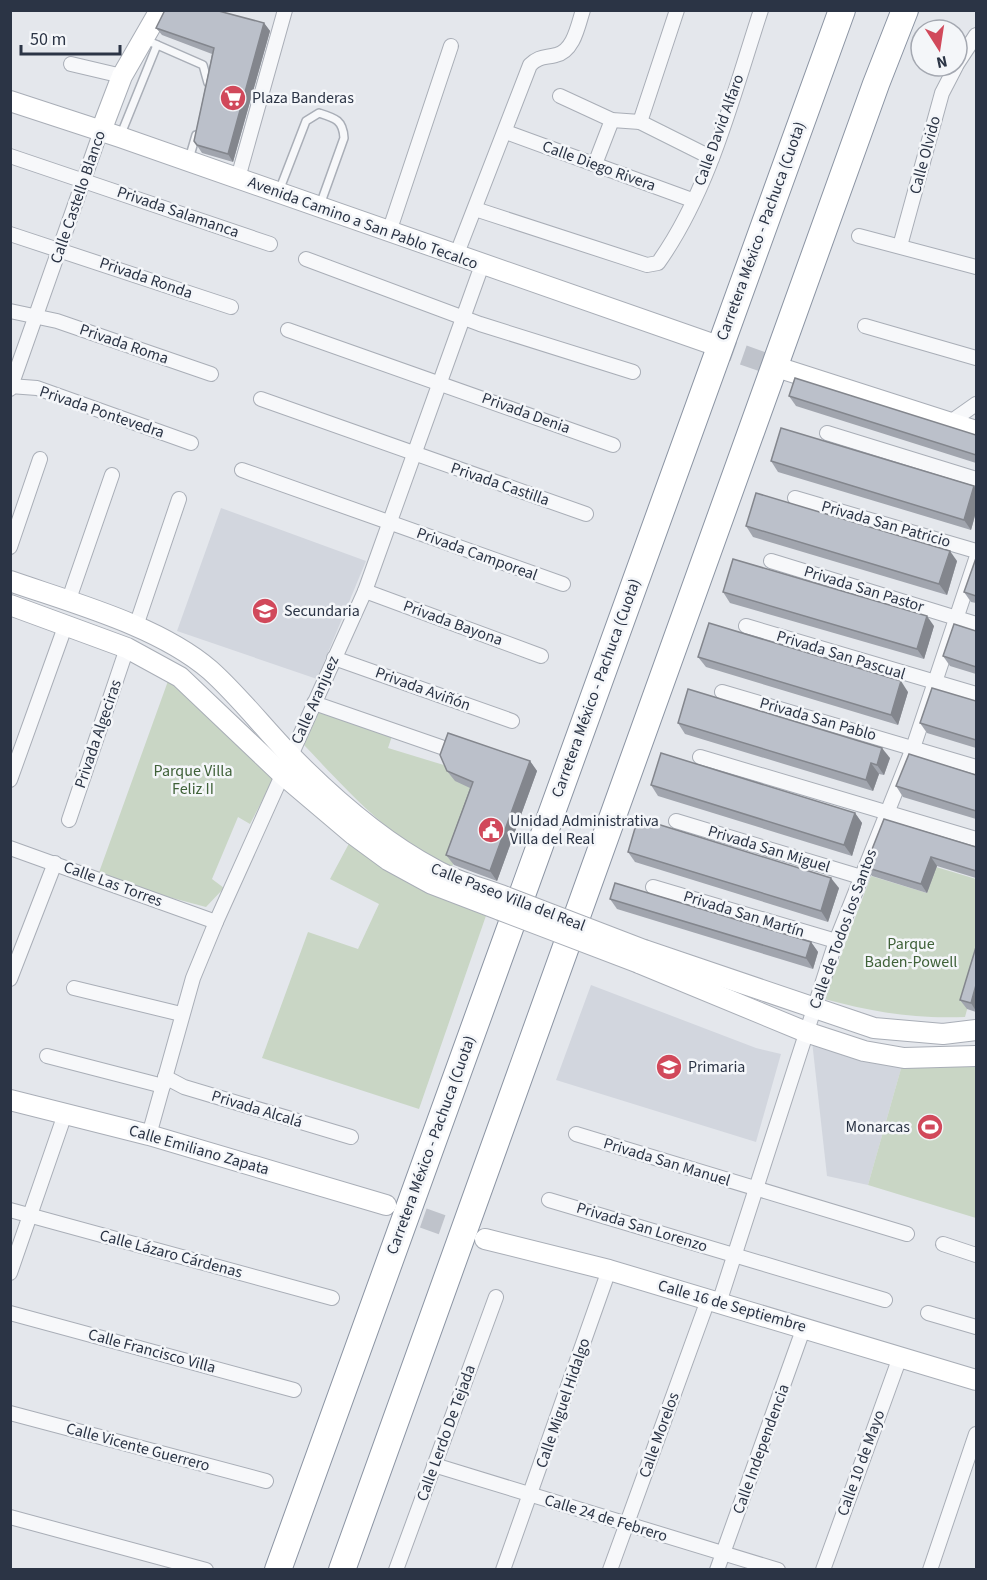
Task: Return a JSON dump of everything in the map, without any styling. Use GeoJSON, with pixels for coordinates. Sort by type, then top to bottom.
{"type":"FeatureCollection","features":[{"type":"Feature","properties":{"kind":"highway","name":"Carretera México - Pachuca (Cuota)"},"geometry":{"type":"LineString","coordinates":[[278,1569],[842,10]]}},
{"type":"Feature","properties":{"kind":"highway"},"geometry":{"type":"LineString","coordinates":[[342,1569],[876,84],[905,10]]}},
{"type":"Feature","properties":{"kind":"street"},"geometry":{"type":"LineString","coordinates":[[238,178],[285,10]]}},
{"type":"Feature","properties":{"kind":"street"},"geometry":{"type":"LineString","coordinates":[[456,256],[506,132],[530,65],[536,59],[566,51],[573,41],[583,10]]}},
{"type":"Feature","properties":{"kind":"street"},"geometry":{"type":"LineString","coordinates":[[640,122],[677,10]]}},
{"type":"Feature","properties":{"kind":"street","name":"Calle David Alfaro"},"geometry":{"type":"LineString","coordinates":[[475,209],[647,265],[658,263],[669,247],[712,158],[761,10]]}},
{"type":"Feature","properties":{"kind":"street","name":"Calle Castello Blanco"},"geometry":{"type":"LineString","coordinates":[[11,387],[85,183],[111,134],[122,76],[150,42],[154,12]]}},
{"type":"Feature","properties":{"kind":"street"},"geometry":{"type":"LineString","coordinates":[[389,232],[451,46]]}},
{"type":"Feature","properties":{"kind":"street"},"geometry":{"type":"LineString","coordinates":[[71,64],[122,76]]}},
{"type":"Feature","properties":{"kind":"street","name":"Calle Olvido"},"geometry":{"type":"LineString","coordinates":[[900,246],[942,93],[950,78]]}},
{"type":"Feature","properties":{"kind":"street"},"geometry":{"type":"LineString","coordinates":[[560,96],[612,120],[640,122],[712,158]]}},
{"type":"Feature","properties":{"kind":"street","name":"Avenida Camino a San Pablo Tecalco"},"geometry":{"type":"LineString","coordinates":[[10,101],[111,134],[715,345]]}},
{"type":"Feature","properties":{"kind":"street"},"geometry":{"type":"LineString","coordinates":[[595,164],[612,120]]}},
{"type":"Feature","properties":{"kind":"street","name":"Calle Diego Rivera"},"geometry":{"type":"LineString","coordinates":[[506,132],[692,200]]}},
{"type":"Feature","properties":{"kind":"street","name":"Privada Salamanca"},"geometry":{"type":"LineString","coordinates":[[10,156],[270,244]]}},
{"type":"Feature","properties":{"kind":"street","name":"Privada Ronda"},"geometry":{"type":"LineString","coordinates":[[10,234],[231,307]]}},
{"type":"Feature","properties":{"kind":"street"},"geometry":{"type":"LineString","coordinates":[[858,236],[976,267]]}},
{"type":"Feature","properties":{"kind":"street"},"geometry":{"type":"LineString","coordinates":[[306,259],[463,317],[633,372]]}},
{"type":"Feature","properties":{"kind":"street","name":"Calle Aranjuez"},"geometry":{"type":"LineString","coordinates":[[149,1135],[182,1014],[216,922],[365,591],[482,265]]}},
{"type":"Feature","properties":{"kind":"street","name":"Privada Roma"},"geometry":{"type":"LineString","coordinates":[[10,311],[57,321],[211,374]]}},
{"type":"Feature","properties":{"kind":"street"},"geometry":{"type":"LineString","coordinates":[[865,326],[976,358]]}},
{"type":"Feature","properties":{"kind":"street","name":"Privada Denia"},"geometry":{"type":"LineString","coordinates":[[288,330],[613,445]]}},
{"type":"Feature","properties":{"kind":"street"},"geometry":{"type":"LineString","coordinates":[[786,370],[976,431]]}},
{"type":"Feature","properties":{"kind":"street","name":"Privada Pontevedra"},"geometry":{"type":"LineString","coordinates":[[11,387],[37,388],[191,443]]}},
{"type":"Feature","properties":{"kind":"street","name":"Privada Castilla"},"geometry":{"type":"LineString","coordinates":[[261,399],[586,514]]}},
{"type":"Feature","properties":{"kind":"street"},"geometry":{"type":"LineString","coordinates":[[949,423],[976,405]]}},
{"type":"Feature","properties":{"kind":"street"},"geometry":{"type":"LineString","coordinates":[[827,433],[976,479]]}},
{"type":"Feature","properties":{"kind":"street"},"geometry":{"type":"LineString","coordinates":[[10,547],[40,459]]}},
{"type":"Feature","properties":{"kind":"street","name":"Privada Camporeal"},"geometry":{"type":"LineString","coordinates":[[242,470],[563,584]]}},
{"type":"Feature","properties":{"kind":"street"},"geometry":{"type":"LineString","coordinates":[[68,602],[112,475]]}},
{"type":"Feature","properties":{"kind":"street","name":"Privada San Patricio"},"geometry":{"type":"LineString","coordinates":[[795,498],[976,551]]}},
{"type":"Feature","properties":{"kind":"street"},"geometry":{"type":"LineString","coordinates":[[136,626],[179,499]]}},
{"type":"Feature","properties":{"kind":"street","name":"Calle de Todos los Santos"},"geometry":{"type":"LineString","coordinates":[[713,1301],[735,1255],[836,941],[913,748],[976,559]]}},
{"type":"Feature","properties":{"kind":"street","name":"Privada San Pastor"},"geometry":{"type":"LineString","coordinates":[[771,561],[976,624]]}},
{"type":"Feature","properties":{"kind":"street","name":"Calle Paseo Villa del Real"},"geometry":{"type":"LineString","coordinates":[[10,581],[136,626],[209,669],[290,755],[362,821],[391,843],[435,870],[503,904]]}},
{"type":"Feature","properties":{"kind":"street","name":"Privada Bayona"},"geometry":{"type":"LineString","coordinates":[[365,591],[541,656]]}},
{"type":"Feature","properties":{"kind":"street","name":"Calle Paseo Villa del Real"},"geometry":{"type":"LineString","coordinates":[[10,605],[127,648],[180,676],[282,774],[354,835],[388,860],[432,884],[503,904],[642,956],[874,1029],[943,1034],[976,1030]]}},
{"type":"Feature","properties":{"kind":"street"},"geometry":{"type":"LineString","coordinates":[[10,780],[66,624]]}},
{"type":"Feature","properties":{"kind":"street","name":"Privada San Pascual"},"geometry":{"type":"LineString","coordinates":[[746,626],[976,694]]}},
{"type":"Feature","properties":{"kind":"street","name":"Privada Algeciras"},"geometry":{"type":"LineString","coordinates":[[69,820],[127,648]]}},
{"type":"Feature","properties":{"kind":"street","name":"Privada Aviñón"},"geometry":{"type":"LineString","coordinates":[[334,658],[512,721]]}},
{"type":"Feature","properties":{"kind":"street","name":"Privada San Pablo"},"geometry":{"type":"LineString","coordinates":[[722,692],[976,767]]}},
{"type":"Feature","properties":{"kind":"street"},"geometry":{"type":"LineString","coordinates":[[314,703],[441,747]]}},
{"type":"Feature","properties":{"kind":"street"},"geometry":{"type":"LineString","coordinates":[[700,757],[976,839]]}},
{"type":"Feature","properties":{"kind":"street","name":"Privada San Miguel"},"geometry":{"type":"LineString","coordinates":[[676,821],[861,878]]}},
{"type":"Feature","properties":{"kind":"street","name":"Calle Las Torres"},"geometry":{"type":"LineString","coordinates":[[10,848],[216,922]]}},
{"type":"Feature","properties":{"kind":"street"},"geometry":{"type":"LineString","coordinates":[[10,979],[55,863]]}},
{"type":"Feature","properties":{"kind":"street","name":"Privada San Martín"},"geometry":{"type":"LineString","coordinates":[[653,887],[836,941]]}},
{"type":"Feature","properties":{"kind":"street","name":"Calle Paseo Villa del Real"},"geometry":{"type":"LineString","coordinates":[[642,956],[806,1032],[864,1051],[904,1058],[976,1056]]}},
{"type":"Feature","properties":{"kind":"street"},"geometry":{"type":"LineString","coordinates":[[74,988],[182,1014]]}},
{"type":"Feature","properties":{"kind":"street","name":"Privada Alcalá"},"geometry":{"type":"LineString","coordinates":[[47,1056],[164,1081],[351,1137]]}},
{"type":"Feature","properties":{"kind":"street","name":"Calle Emiliano Zapata"},"geometry":{"type":"LineString","coordinates":[[10,1100],[149,1135],[386,1205]]}},
{"type":"Feature","properties":{"kind":"street"},"geometry":{"type":"LineString","coordinates":[[10,1273],[32,1215],[65,1114]]}},
{"type":"Feature","properties":{"kind":"street","name":"Privada San Manuel"},"geometry":{"type":"LineString","coordinates":[[576,1134],[907,1234]]}},
{"type":"Feature","properties":{"kind":"street","name":"Privada San Lorenzo"},"geometry":{"type":"LineString","coordinates":[[549,1200],[885,1300]]}},
{"type":"Feature","properties":{"kind":"street","name":"Calle Lázaro Cárdenas"},"geometry":{"type":"LineString","coordinates":[[10,1210],[332,1298]]}},
{"type":"Feature","properties":{"kind":"street","name":"Calle 16 de Septiembre"},"geometry":{"type":"LineString","coordinates":[[485,1239],[609,1270],[976,1380]]}},
{"type":"Feature","properties":{"kind":"street"},"geometry":{"type":"LineString","coordinates":[[943,1244],[976,1255]]}},
{"type":"Feature","properties":{"kind":"street","name":"Calle Miguel Hidalgo"},"geometry":{"type":"LineString","coordinates":[[502,1569],[531,1494],[609,1270]]}},
{"type":"Feature","properties":{"kind":"street","name":"Calle Lerdo De Tejada"},"geometry":{"type":"LineString","coordinates":[[396,1569],[496,1297]]}},
{"type":"Feature","properties":{"kind":"street","name":"Calle Morelos"},"geometry":{"type":"LineString","coordinates":[[610,1569],[713,1301]]}},
{"type":"Feature","properties":{"kind":"street","name":"Calle Francisco Villa"},"geometry":{"type":"LineString","coordinates":[[10,1313],[294,1390]]}},
{"type":"Feature","properties":{"kind":"street"},"geometry":{"type":"LineString","coordinates":[[928,1313],[976,1327]]}},
{"type":"Feature","properties":{"kind":"street","name":"Calle Independencia"},"geometry":{"type":"LineString","coordinates":[[717,1569],[804,1328]]}},
{"type":"Feature","properties":{"kind":"street","name":"Calle 10 de Mayo"},"geometry":{"type":"LineString","coordinates":[[823,1569],[900,1358]]}},
{"type":"Feature","properties":{"kind":"street","name":"Calle Vicente Guerrero"},"geometry":{"type":"LineString","coordinates":[[10,1413],[266,1482]]}},
{"type":"Feature","properties":{"kind":"street"},"geometry":{"type":"LineString","coordinates":[[930,1569],[976,1434]]}},
{"type":"Feature","properties":{"kind":"street","name":"Calle 24 de Febrero"},"geometry":{"type":"LineString","coordinates":[[434,1465],[778,1569]]}},
{"type":"Feature","properties":{"kind":"street"},"geometry":{"type":"LineString","coordinates":[[10,1517],[206,1569]]}},
{"type":"Feature","properties":{"kind":"lane"},"geometry":{"type":"LineString","coordinates":[[111,134],[150,42],[203,65],[208,76],[209,89]]}},
{"type":"Feature","properties":{"kind":"lane"},"geometry":{"type":"LineString","coordinates":[[279,193],[306,121],[319,113],[336,118],[343,126],[344,138],[320,207]]}},
{"type":"Feature","properties":{"kind":"lane"},"geometry":{"type":"LineString","coordinates":[[189,161],[197,130]]}},
{"type":"Feature","properties":{"kind":"shaded area","name":"Secundaria"},"geometry":{"type":"Polygon","coordinates":[[[221,508],[366,561],[317,679],[177,631],[221,508]]]}},
{"type":"Feature","properties":{"kind":"shaded area","name":"Primaria"},"geometry":{"type":"Polygon","coordinates":[[[591,985],[756,1048],[781,1054],[756,1142],[556,1080],[591,985]]]}},
{"type":"Feature","properties":{"kind":"shaded area"},"geometry":{"type":"Polygon","coordinates":[[[811,1032],[904,1058],[868,1185],[827,1176],[811,1032]]]}},
{"type":"Feature","properties":{"kind":"green space","name":"Parque Villa Feliz II"},"geometry":{"type":"Polygon","coordinates":[[[168,681],[189,697],[274,778],[250,824],[238,817],[212,879],[224,888],[206,907],[97,878],[168,681]]]}},
{"type":"Feature","properties":{"kind":"green space"},"geometry":{"type":"Polygon","coordinates":[[[320,703],[393,733],[388,748],[447,766],[480,793],[452,867],[411,845],[391,830],[354,797],[304,745],[320,703]]]}},
{"type":"Feature","properties":{"kind":"green space"},"geometry":{"type":"Polygon","coordinates":[[[353,836],[489,907],[419,1109],[262,1058],[308,932],[358,949],[379,904],[330,879],[353,836]]]}},
{"type":"Feature","properties":{"kind":"green space","name":"Parque Baden-Powell"},"geometry":{"type":"Polygon","coordinates":[[[936,867],[976,879],[976,976],[965,1017],[893,1014],[824,999],[871,876],[927,893],[936,867]]]}},
{"type":"Feature","properties":{"kind":"green space","name":"Monarcas"},"geometry":{"type":"Polygon","coordinates":[[[976,1057],[976,1218],[868,1185],[904,1058],[976,1057]]]}},
{"type":"Feature","properties":{"kind":"building","name":"Plaza Banderas"},"geometry":{"type":"Polygon","coordinates":[[[165,10],[215,10],[264,23],[228,154],[197,145],[194,141],[214,48],[156,28],[165,10]]]}},
{"type":"Feature","properties":{"kind":"building"},"geometry":{"type":"Polygon","coordinates":[[[795,378],[976,435],[976,455],[789,396],[795,378]]]}},
{"type":"Feature","properties":{"kind":"building"},"geometry":{"type":"Polygon","coordinates":[[[781,428],[974,486],[964,520],[771,461],[781,428]]]}},
{"type":"Feature","properties":{"kind":"building"},"geometry":{"type":"Polygon","coordinates":[[[756,493],[950,551],[939,584],[746,526],[756,493]]]}},
{"type":"Feature","properties":{"kind":"building"},"geometry":{"type":"Polygon","coordinates":[[[976,558],[976,596],[964,592],[976,558]]]}},
{"type":"Feature","properties":{"kind":"building"},"geometry":{"type":"Polygon","coordinates":[[[733,559],[927,616],[917,649],[723,592],[733,559]]]}},
{"type":"Feature","properties":{"kind":"building"},"geometry":{"type":"Polygon","coordinates":[[[709,623],[901,681],[891,715],[698,657],[709,623]]]}},
{"type":"Feature","properties":{"kind":"building"},"geometry":{"type":"Polygon","coordinates":[[[954,624],[976,631],[976,667],[943,656],[954,624]]]}},
{"type":"Feature","properties":{"kind":"building"},"geometry":{"type":"Polygon","coordinates":[[[932,688],[976,701],[976,740],[920,723],[932,688]]]}},
{"type":"Feature","properties":{"kind":"building"},"geometry":{"type":"Polygon","coordinates":[[[688,689],[882,748],[877,765],[871,763],[866,780],[678,723],[688,689]]]}},
{"type":"Feature","properties":{"kind":"building","name":"Unidad Administrativa Villa del Real"},"geometry":{"type":"Polygon","coordinates":[[[448,733],[530,761],[490,871],[446,855],[473,782],[447,771],[440,755],[448,733]]]}},
{"type":"Feature","properties":{"kind":"building"},"geometry":{"type":"Polygon","coordinates":[[[661,753],[855,813],[844,845],[651,785],[661,753]]]}},
{"type":"Feature","properties":{"kind":"building"},"geometry":{"type":"Polygon","coordinates":[[[909,754],[976,775],[976,811],[896,786],[909,754]]]}},
{"type":"Feature","properties":{"kind":"building"},"geometry":{"type":"Polygon","coordinates":[[[638,818],[831,878],[821,911],[628,852],[638,818]]]}},
{"type":"Feature","properties":{"kind":"building"},"geometry":{"type":"Polygon","coordinates":[[[884,819],[976,847],[976,871],[931,857],[921,884],[865,867],[884,819]]]}},
{"type":"Feature","properties":{"kind":"building"},"geometry":{"type":"Polygon","coordinates":[[[615,883],[811,942],[806,958],[610,899],[615,883]]]}},
{"type":"Feature","properties":{"kind":"building"},"geometry":{"type":"Polygon","coordinates":[[[976,947],[976,985],[971,1003],[960,1000],[976,947]]]}},
{"type":"Feature","properties":{"kind":"tunnel"},"geometry":{"type":"LineString","coordinates":[[715,345],[786,370]]}},
{"type":"Feature","properties":{"kind":"tunnel"},"geometry":{"type":"LineString","coordinates":[[395,1208],[474,1236]]}},
{"type":"Feature","properties":{"kind":"place","name":"Plaza Banderas"},"geometry":{"type":"Point","coordinates":[233,98]}},
{"type":"Feature","properties":{"kind":"place","name":"Secundaria"},"geometry":{"type":"Point","coordinates":[265,611]}},
{"type":"Feature","properties":{"kind":"place","name":"Unidad Administrativa Villa del Real"},"geometry":{"type":"Point","coordinates":[491,830]}},
{"type":"Feature","properties":{"kind":"place","name":"Primaria"},"geometry":{"type":"Point","coordinates":[669,1067]}},
{"type":"Feature","properties":{"kind":"place","name":"Monarcas"},"geometry":{"type":"Point","coordinates":[930,1127]}}]}
